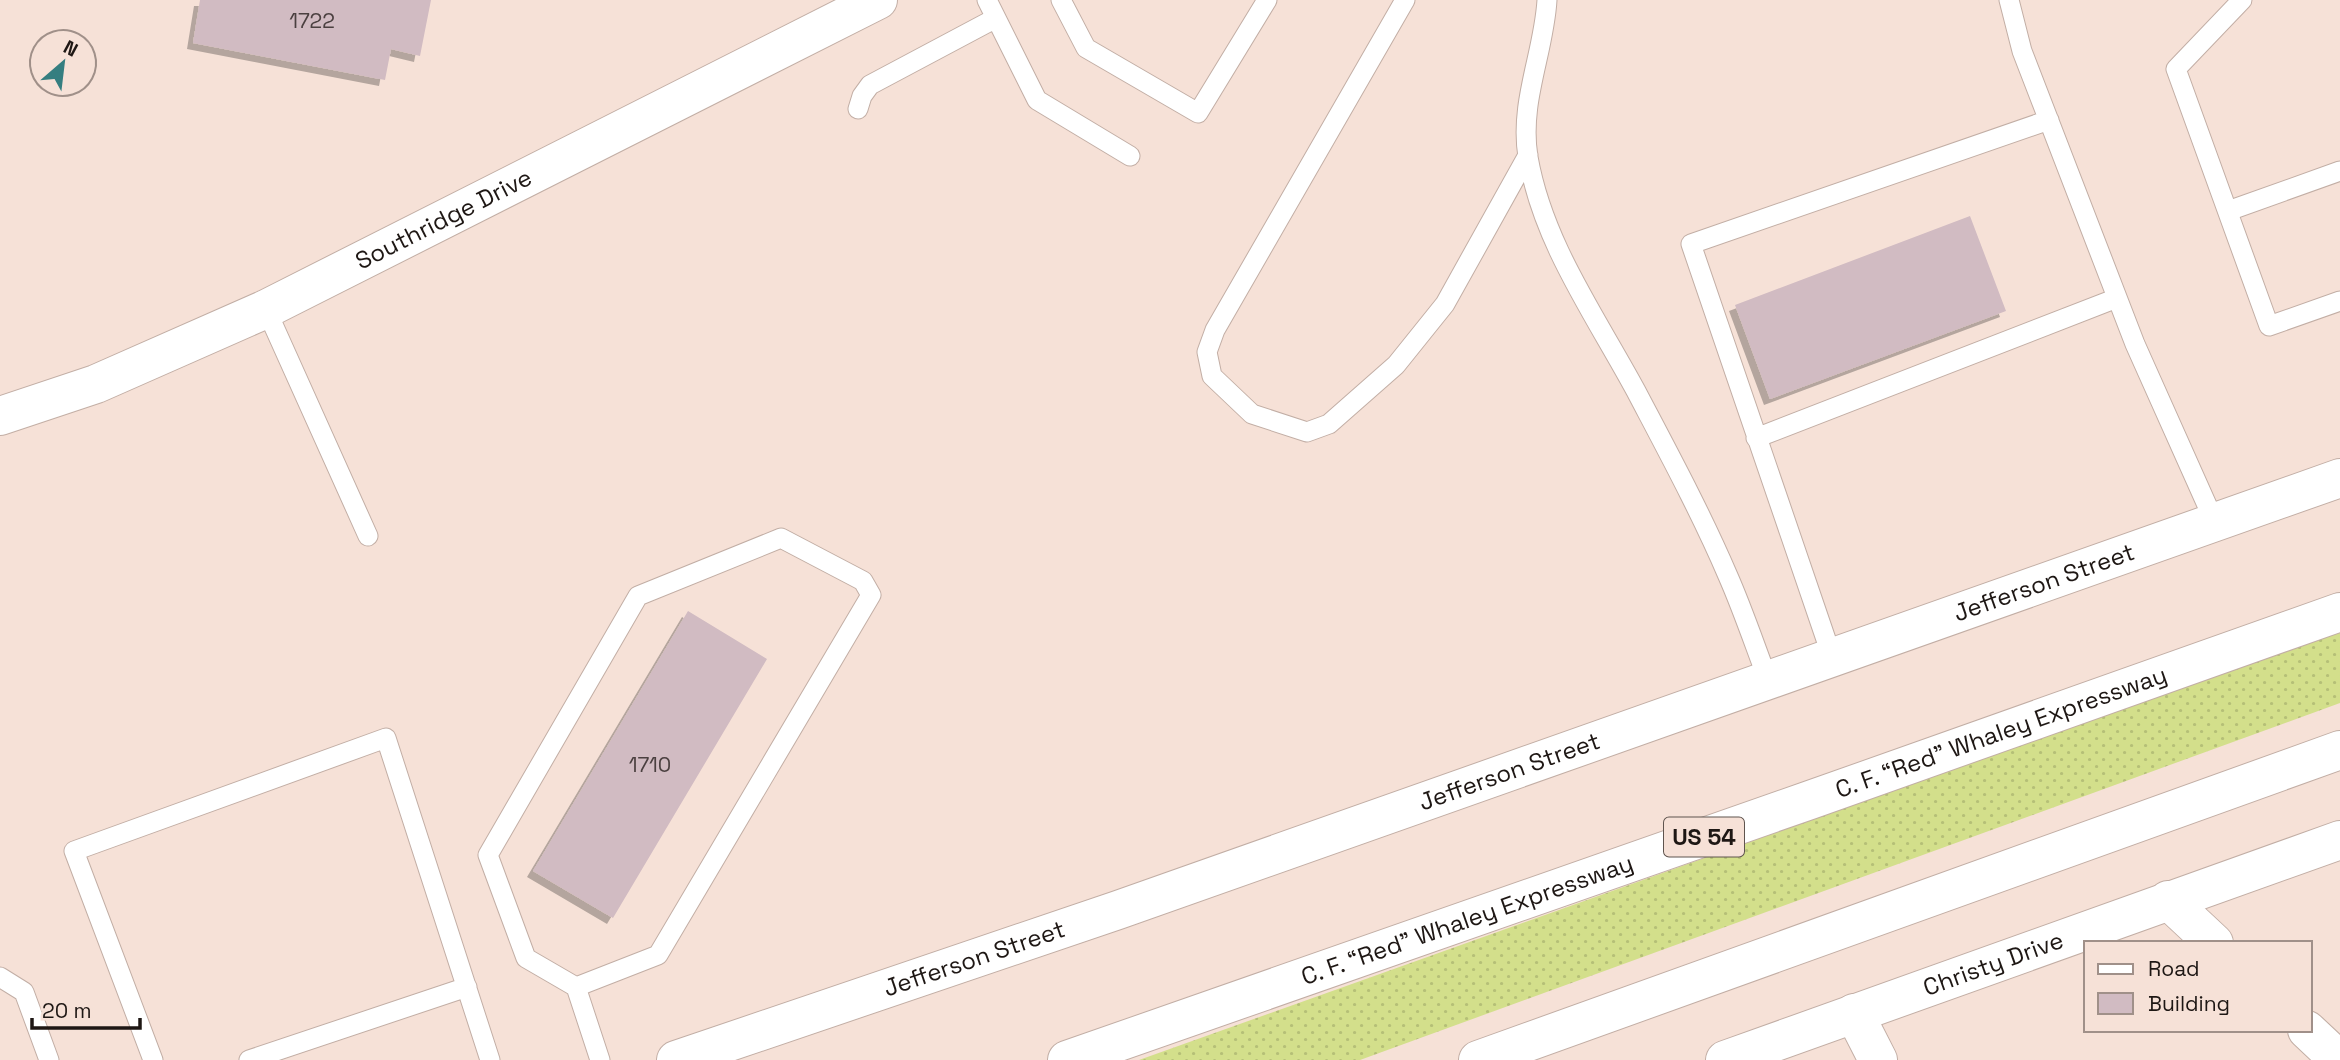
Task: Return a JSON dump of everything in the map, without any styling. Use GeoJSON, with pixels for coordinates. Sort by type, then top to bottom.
{"type":"FeatureCollection","features":[{"type":"Feature","properties":{"kind":"main road","name":"Southridge Drive"},"geometry":{"type":"LineString","coordinates":[[0,416],[96,384],[266,309],[878,0]]}},
{"type":"Feature","properties":{"kind":"main road","name":"Jefferson Street"},"geometry":{"type":"LineString","coordinates":[[676,1060],[1144,901],[2340,478]]}},
{"type":"Feature","properties":{"kind":"main road","name":"C. F. “Red” Whaley Expressway"},"geometry":{"type":"LineString","coordinates":[[1067,1060],[2340,612]]}},
{"type":"Feature","properties":{"kind":"main road"},"geometry":{"type":"LineString","coordinates":[[1478,1060],[2340,750]]}},
{"type":"Feature","properties":{"kind":"main road","name":"Christy Drive"},"geometry":{"type":"LineString","coordinates":[[1725,1060],[2340,840]]}},
{"type":"Feature","properties":{"kind":"main road"},"geometry":{"type":"LineString","coordinates":[[2168,900],[2212,941]]}},
{"type":"Feature","properties":{"kind":"main road"},"geometry":{"type":"LineString","coordinates":[[1854,1013],[1878,1060]]}},
{"type":"Feature","properties":{"kind":"main road"},"geometry":{"type":"LineString","coordinates":[[2310,1032],[2339,1060]]}},
{"type":"Feature","properties":{"kind":"lane"},"geometry":{"type":"LineString","coordinates":[[987,0],[1037,100],[1130,156]]}},
{"type":"Feature","properties":{"kind":"lane"},"geometry":{"type":"LineString","coordinates":[[1061,0],[1086,48],[1198,113],[1267,0]]}},
{"type":"Feature","properties":{"kind":"lane"},"geometry":{"type":"LineString","coordinates":[[1405,0],[1216,330],[1207,352],[1212,376],[1252,414],[1307,432],[1329,424],[1396,365],[1445,304],[1528,155]]}},
{"type":"Feature","properties":{"kind":"lane"},"geometry":{"type":"LineString","coordinates":[[1547,0],[1545,29],[1531,83],[1526,120],[1528,155],[1541,209],[1565,266],[1635,390],[1687,490],[1728,576],[1768,680]]}},
{"type":"Feature","properties":{"kind":"lane"},"geometry":{"type":"LineString","coordinates":[[2009,0],[2022,51],[2135,344],[2215,523]]}},
{"type":"Feature","properties":{"kind":"lane"},"geometry":{"type":"LineString","coordinates":[[2242,0],[2176,69],[2269,326],[2340,301]]}},
{"type":"Feature","properties":{"kind":"lane"},"geometry":{"type":"LineString","coordinates":[[858,109],[862,96],[870,85],[996,18]]}},
{"type":"Feature","properties":{"kind":"lane"},"geometry":{"type":"LineString","coordinates":[[1832,657],[1691,244],[2049,120]]}},
{"type":"Feature","properties":{"kind":"lane"},"geometry":{"type":"LineString","coordinates":[[2228,211],[2340,171]]}},
{"type":"Feature","properties":{"kind":"lane"},"geometry":{"type":"LineString","coordinates":[[1756,438],[2117,298]]}},
{"type":"Feature","properties":{"kind":"lane"},"geometry":{"type":"LineString","coordinates":[[266,309],[368,536]]}},
{"type":"Feature","properties":{"kind":"lane"},"geometry":{"type":"LineString","coordinates":[[576,987],[658,955],[871,595],[863,581],[781,538],[638,596],[488,855],[526,958],[576,987],[600,1060]]}},
{"type":"Feature","properties":{"kind":"lane"},"geometry":{"type":"LineString","coordinates":[[153,1060],[74,851],[386,738],[490,1060]]}},
{"type":"Feature","properties":{"kind":"lane"},"geometry":{"type":"LineString","coordinates":[[0,977],[24,992],[49,1060]]}},
{"type":"Feature","properties":{"kind":"lane"},"geometry":{"type":"LineString","coordinates":[[249,1060],[467,987]]}},
{"type":"Feature","properties":{"kind":"green space"},"geometry":{"type":"Polygon","coordinates":[[[2340,631],[2340,703],[1360,1060],[1139,1060],[2340,631]]]}},
{"type":"Feature","properties":{"kind":"building"},"geometry":{"type":"Polygon","coordinates":[[[200,0],[431,0],[420,56],[391,49],[385,80],[193,43],[200,0]]]}},
{"type":"Feature","properties":{"kind":"building"},"geometry":{"type":"Polygon","coordinates":[[[1970,216],[2006,311],[1770,399],[1735,305],[1970,216]]]}},
{"type":"Feature","properties":{"kind":"building"},"geometry":{"type":"Polygon","coordinates":[[[688,611],[767,659],[613,918],[533,871],[688,611]]]}}]}
